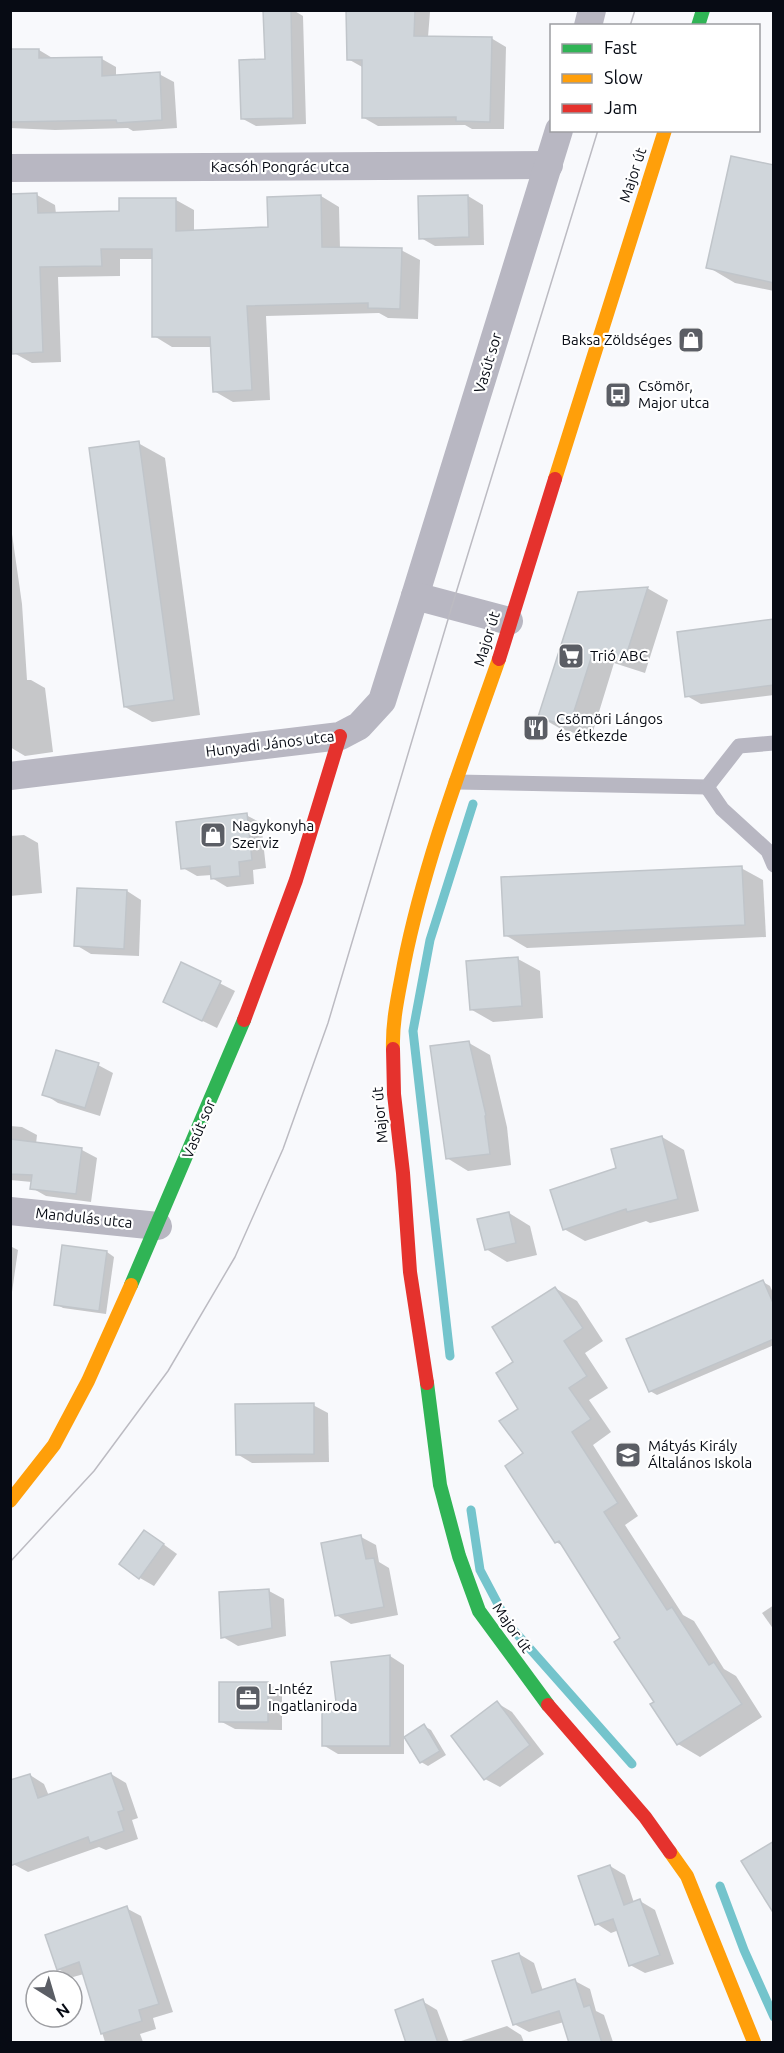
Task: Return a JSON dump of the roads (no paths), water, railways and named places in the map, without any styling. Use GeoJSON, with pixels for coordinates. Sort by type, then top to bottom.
{"type":"FeatureCollection","features":[{"type":"Feature","properties":{"kind":"street","name":"Vasút sor"},"geometry":{"type":"LineString","coordinates":[[415,596],[558,132]]}},
{"type":"Feature","properties":{"kind":"street","name":"Major út"},"geometry":{"type":"LineString","coordinates":[[664,132],[499,658],[414,914],[392,1028],[393,1094],[403,1173],[410,1272],[423,1348],[440,1485],[459,1556],[479,1611],[537,1692],[645,1817],[687,1876],[754,2043]]}},
{"type":"Feature","properties":{"kind":"street","name":"Kacsóh Pongrác utca"},"geometry":{"type":"LineString","coordinates":[[10,168],[549,165]]}},
{"type":"Feature","properties":{"kind":"street"},"geometry":{"type":"LineString","coordinates":[[415,596],[509,621]]}},
{"type":"Feature","properties":{"kind":"street","name":"Hunyadi János utca"},"geometry":{"type":"LineString","coordinates":[[10,776],[339,736],[359,726],[382,701],[415,596]]}},
{"type":"Feature","properties":{"kind":"street","name":"Vasút sor"},"geometry":{"type":"LineString","coordinates":[[10,1501],[54,1445],[87,1381],[158,1226],[246,1016],[296,880],[339,736]]}},
{"type":"Feature","properties":{"kind":"street","name":"Mandulás utca"},"geometry":{"type":"LineString","coordinates":[[10,1211],[158,1226]]}},
{"type":"Feature","properties":{"kind":"lane"},"geometry":{"type":"LineString","coordinates":[[707,787],[739,746],[774,743]]}},
{"type":"Feature","properties":{"kind":"lane"},"geometry":{"type":"LineString","coordinates":[[456,782],[707,787]]}},
{"type":"Feature","properties":{"kind":"lane"},"geometry":{"type":"LineString","coordinates":[[707,787],[722,808],[768,851],[774,865]]}},
{"type":"Feature","properties":{"kind":"waterway"},"geometry":{"type":"LineString","coordinates":[[450,1356],[413,1031],[430,940],[473,804]]}},
{"type":"Feature","properties":{"kind":"waterway"},"geometry":{"type":"LineString","coordinates":[[471,1510],[480,1570],[509,1625],[632,1764]]}},
{"type":"Feature","properties":{"kind":"waterway"},"geometry":{"type":"LineString","coordinates":[[720,1886],[744,1950],[774,2017]]}},
{"type":"Feature","properties":{"kind":"tram line"},"geometry":{"type":"LineString","coordinates":[[631,24],[635,10]]}},
{"type":"Feature","properties":{"kind":"tram line"},"geometry":{"type":"LineString","coordinates":[[10,1562],[94,1471],[168,1371],[235,1257],[283,1149],[328,1023],[452,606],[597,132]]}},
{"type":"Feature","properties":{"kind":"place","name":"Baksa Zöldséges"},"geometry":{"type":"Point","coordinates":[691,340]}},
{"type":"Feature","properties":{"kind":"place","name":"Csömör, Major utca"},"geometry":{"type":"Point","coordinates":[618,395]}},
{"type":"Feature","properties":{"kind":"place","name":"Trió ABC"},"geometry":{"type":"Point","coordinates":[571,656]}},
{"type":"Feature","properties":{"kind":"place","name":"Csömöri Lángos és étkezde"},"geometry":{"type":"Point","coordinates":[536,728]}},
{"type":"Feature","properties":{"kind":"place","name":"Nagykonyha Szerviz"},"geometry":{"type":"Point","coordinates":[213,835]}},
{"type":"Feature","properties":{"kind":"place","name":"Mátyás Király Általános Iskola"},"geometry":{"type":"Point","coordinates":[628,1455]}},
{"type":"Feature","properties":{"kind":"place","name":"L-Intéz Ingatlaniroda"},"geometry":{"type":"Point","coordinates":[248,1698]}}]}
